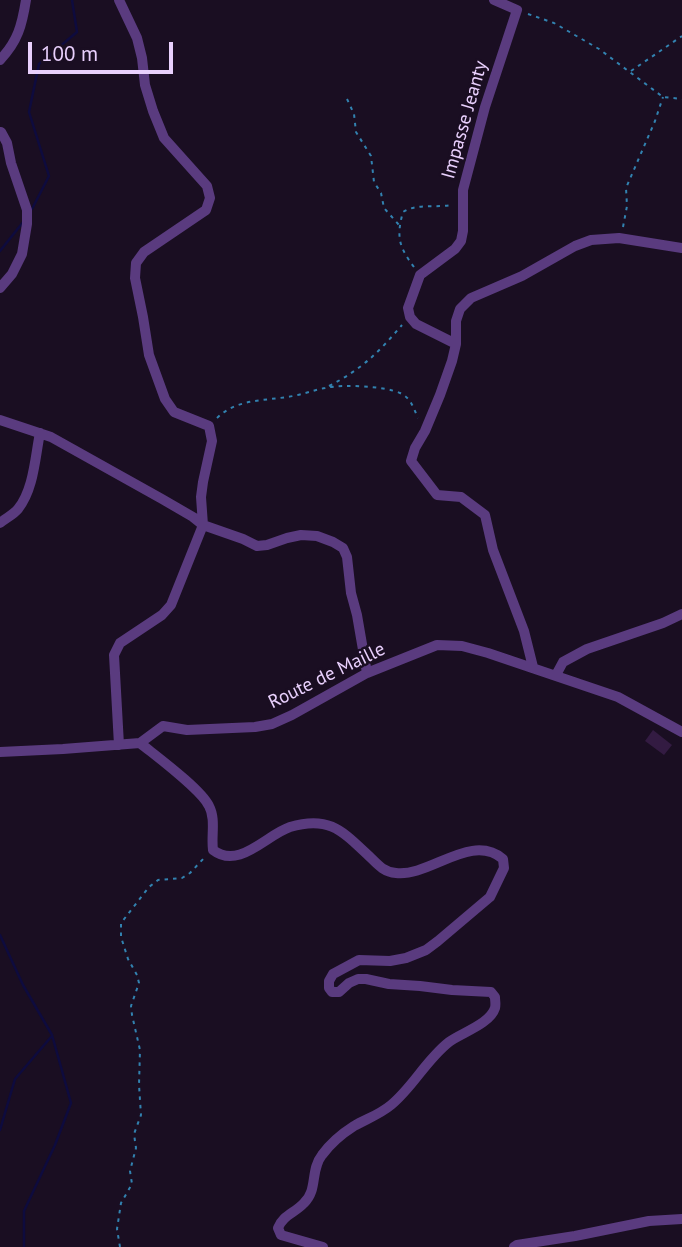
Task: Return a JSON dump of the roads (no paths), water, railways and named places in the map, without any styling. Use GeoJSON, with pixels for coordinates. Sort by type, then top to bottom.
{"type":"FeatureCollection","features":[{"type":"Feature","properties":{"kind":"street"},"geometry":{"type":"LineString","coordinates":[[0,60],[11,48],[21,27],[26,0]]}},
{"type":"Feature","properties":{"kind":"street"},"geometry":{"type":"LineString","coordinates":[[119,0],[137,38],[145,85],[164,138],[207,186],[210,198],[206,210],[144,252],[136,263],[135,278],[149,355],[165,399],[174,412],[209,426],[212,441],[201,497],[203,525],[171,605],[162,615],[120,643],[114,654],[119,745]]}},
{"type":"Feature","properties":{"kind":"street","name":"Impasse Jeanty"},"geometry":{"type":"LineString","coordinates":[[456,344],[416,324],[410,317],[408,308],[420,275],[461,241],[463,190],[485,107],[517,10],[494,0]]}},
{"type":"Feature","properties":{"kind":"street"},"geometry":{"type":"LineString","coordinates":[[0,288],[12,274],[22,254],[27,224],[27,210],[7,143],[1,132]]}},
{"type":"Feature","properties":{"kind":"street"},"geometry":{"type":"LineString","coordinates":[[533,667],[524,631],[493,550],[485,515],[461,497],[437,495],[411,461],[440,396],[456,344],[456,321],[460,309],[471,298],[522,276],[591,240],[620,238],[682,248]]}},
{"type":"Feature","properties":{"kind":"street"},"geometry":{"type":"LineString","coordinates":[[0,420],[51,437],[203,525],[257,546],[301,535],[317,536],[342,548],[347,557],[351,593],[367,673]]}},
{"type":"Feature","properties":{"kind":"street"},"geometry":{"type":"LineString","coordinates":[[0,523],[16,512],[24,500],[40,433]]}},
{"type":"Feature","properties":{"kind":"street"},"geometry":{"type":"LineString","coordinates":[[555,675],[563,662],[587,649],[682,614]]}},
{"type":"Feature","properties":{"kind":"street","name":"Route de Maille"},"geometry":{"type":"LineString","coordinates":[[139,743],[163,726],[187,730],[272,724],[367,673],[437,645],[462,646],[533,667],[618,697],[682,732]]}},
{"type":"Feature","properties":{"kind":"street"},"geometry":{"type":"LineString","coordinates":[[0,751],[139,743],[202,797],[213,819],[213,850],[219,855],[239,855],[290,827],[322,823],[336,827],[381,869],[391,873],[414,872],[468,852],[488,851],[503,859],[504,868],[490,897],[426,950],[390,961],[359,960],[333,974],[329,981],[332,992],[339,992],[358,979],[390,985],[491,992],[495,997],[495,1008],[486,1020],[449,1042],[392,1105],[354,1126],[321,1155],[313,1170],[312,1193],[305,1203],[281,1221],[278,1228],[281,1235],[323,1247]]}},
{"type":"Feature","properties":{"kind":"street"},"geometry":{"type":"LineString","coordinates":[[514,1247],[649,1221],[682,1219]]}},
{"type":"Feature","properties":{"kind":"waterway"},"geometry":{"type":"LineString","coordinates":[[32,209],[49,176],[29,112],[39,64],[77,32],[72,0]]}},
{"type":"Feature","properties":{"kind":"waterway"},"geometry":{"type":"LineString","coordinates":[[0,251],[24,221]]}},
{"type":"Feature","properties":{"kind":"waterway"},"geometry":{"type":"LineString","coordinates":[[0,935],[23,985],[52,1035],[71,1103],[24,1211],[24,1247]]}},
{"type":"Feature","properties":{"kind":"waterway"},"geometry":{"type":"LineString","coordinates":[[0,1130],[15,1079],[51,1037]]}}]}
